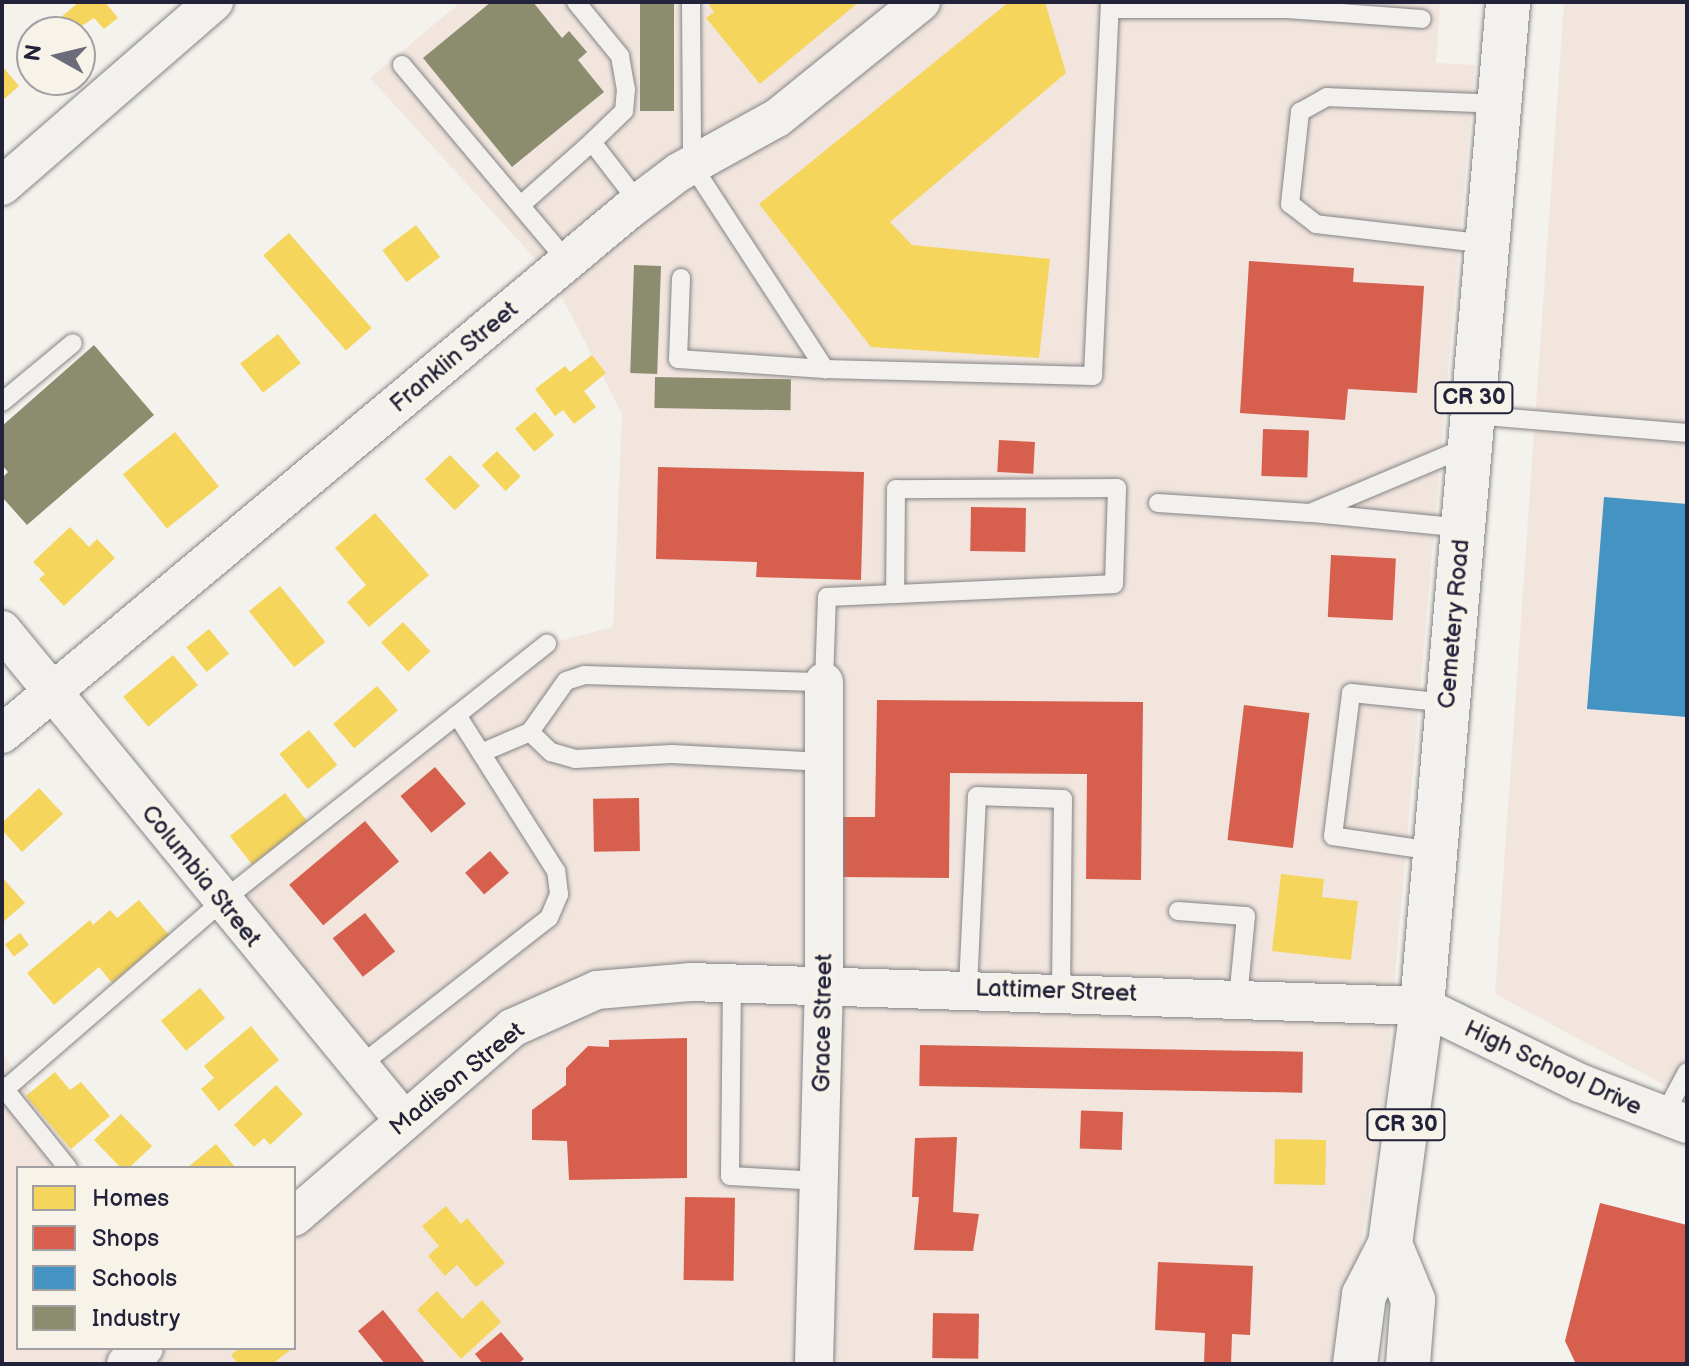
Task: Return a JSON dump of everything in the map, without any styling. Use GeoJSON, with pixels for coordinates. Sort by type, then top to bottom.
{"type":"FeatureCollection","features":[{"type":"Feature","properties":{"kind":"main road","name":"Cemetery Road"},"geometry":{"type":"LineString","coordinates":[[1355,1364],[1364,1295],[1390,1244],[1422,1006],[1508,2]]}},
{"type":"Feature","properties":{"kind":"main road","name":"Cemetery Road"},"geometry":{"type":"LineString","coordinates":[[1390,1244],[1413,1300],[1408,1364]]}},
{"type":"Feature","properties":{"kind":"street","name":"Franklin Street"},"geometry":{"type":"LineString","coordinates":[[2,734],[639,203],[692,165],[777,118],[921,2]]}},
{"type":"Feature","properties":{"kind":"street"},"geometry":{"type":"LineString","coordinates":[[2,186],[203,5]]}},
{"type":"Feature","properties":{"kind":"street","name":"Columbia Street"},"geometry":{"type":"LineString","coordinates":[[2,630],[221,902],[403,1119]]}},
{"type":"Feature","properties":{"kind":"street","name":"Grace Street"},"geometry":{"type":"LineString","coordinates":[[814,1364],[824,984],[824,682]]}},
{"type":"Feature","properties":{"kind":"street","name":"Lattimer Street"},"geometry":{"type":"LineString","coordinates":[[690,982],[968,987],[1422,1006]]}},
{"type":"Feature","properties":{"kind":"street","name":"Madison Street"},"geometry":{"type":"LineString","coordinates":[[296,1215],[403,1119],[512,1028],[597,990],[690,982]]}},
{"type":"Feature","properties":{"kind":"street","name":"High School Drive"},"geometry":{"type":"LineString","coordinates":[[1422,1006],[1675,1121]]}},
{"type":"Feature","properties":{"kind":"street"},"geometry":{"type":"LineString","coordinates":[[126,1364],[142,1350]]}},
{"type":"Feature","properties":{"kind":"lane"},"geometry":{"type":"LineString","coordinates":[[521,205],[624,111],[626,89],[620,56],[576,2]]}},
{"type":"Feature","properties":{"kind":"lane"},"geometry":{"type":"LineString","coordinates":[[691,2],[692,165],[825,369]]}},
{"type":"Feature","properties":{"kind":"lane"},"geometry":{"type":"LineString","coordinates":[[681,278],[678,359],[825,369],[1093,376],[1111,6],[1287,5],[1422,19]]}},
{"type":"Feature","properties":{"kind":"lane"},"geometry":{"type":"LineString","coordinates":[[402,65],[568,262]]}},
{"type":"Feature","properties":{"kind":"lane"},"geometry":{"type":"LineString","coordinates":[[1488,244],[1316,224],[1290,204],[1300,112],[1327,97],[1500,104]]}},
{"type":"Feature","properties":{"kind":"lane"},"geometry":{"type":"LineString","coordinates":[[592,142],[639,203]]}},
{"type":"Feature","properties":{"kind":"lane"},"geometry":{"type":"LineString","coordinates":[[2,402],[73,343]]}},
{"type":"Feature","properties":{"kind":"lane"},"geometry":{"type":"LineString","coordinates":[[1310,513],[1471,430],[1687,433]]}},
{"type":"Feature","properties":{"kind":"lane"},"geometry":{"type":"LineString","coordinates":[[481,753],[530,732],[566,681],[584,675],[824,682],[827,597],[895,594],[1114,584],[1117,488],[896,489],[895,594]]}},
{"type":"Feature","properties":{"kind":"lane"},"geometry":{"type":"LineString","coordinates":[[1158,503],[1310,513],[1463,528]]}},
{"type":"Feature","properties":{"kind":"lane"},"geometry":{"type":"LineString","coordinates":[[66,1166],[3,1089],[221,902],[547,644]]}},
{"type":"Feature","properties":{"kind":"lane"},"geometry":{"type":"LineString","coordinates":[[1434,851],[1333,836],[1351,693],[1447,703]]}},
{"type":"Feature","properties":{"kind":"lane"},"geometry":{"type":"LineString","coordinates":[[358,1067],[549,918],[559,894],[556,871],[457,715]]}},
{"type":"Feature","properties":{"kind":"lane"},"geometry":{"type":"LineString","coordinates":[[530,732],[551,752],[575,759],[672,754],[824,762]]}},
{"type":"Feature","properties":{"kind":"lane"},"geometry":{"type":"LineString","coordinates":[[968,987],[977,796],[1063,799],[1061,991]]}},
{"type":"Feature","properties":{"kind":"lane"},"geometry":{"type":"LineString","coordinates":[[1178,911],[1246,916],[1238,999]]}},
{"type":"Feature","properties":{"kind":"lane"},"geometry":{"type":"LineString","coordinates":[[732,982],[730,1176],[820,1181]]}},
{"type":"Feature","properties":{"kind":"lane"},"geometry":{"type":"LineString","coordinates":[[1675,1121],[1687,1072]]}},
{"type":"Feature","properties":{"kind":"shaded area"},"geometry":{"type":"Polygon","coordinates":[[[461,2],[1440,2],[1436,63],[1475,65],[1385,1090],[1343,1364],[2,1364],[2,1053],[85,1166],[16,1166],[16,1350],[296,1350],[296,1215],[403,1119],[221,902],[547,644],[613,627],[622,414],[551,276],[370,78],[461,2]]]}},
{"type":"Feature","properties":{"kind":"shaded area"},"geometry":{"type":"Polygon","coordinates":[[[1564,2],[1687,2],[1687,1097],[1495,994],[1564,2]]]}},
{"type":"Feature","properties":{"kind":"building: Homes"},"geometry":{"type":"Polygon","coordinates":[[[79,2],[105,2],[118,18],[104,29],[96,16],[62,16],[79,2]]]}},
{"type":"Feature","properties":{"kind":"building: Homes"},"geometry":{"type":"Polygon","coordinates":[[[712,2],[859,2],[760,84],[706,18],[714,12],[709,5],[712,2]]]}},
{"type":"Feature","properties":{"kind":"building: Homes"},"geometry":{"type":"Polygon","coordinates":[[[1009,2],[1045,2],[1066,73],[890,222],[912,245],[1050,259],[1039,358],[871,347],[759,204],[1009,2]]]}},
{"type":"Feature","properties":{"kind":"building: Homes"},"geometry":{"type":"Polygon","coordinates":[[[2,66],[16,82],[16,89],[2,101],[2,66]]]}},
{"type":"Feature","properties":{"kind":"building: Homes"},"geometry":{"type":"Polygon","coordinates":[[[416,225],[440,257],[407,282],[382,250],[416,225]]]}},
{"type":"Feature","properties":{"kind":"building: Homes"},"geometry":{"type":"Polygon","coordinates":[[[289,233],[372,328],[346,350],[263,255],[289,233]]]}},
{"type":"Feature","properties":{"kind":"building: Homes"},"geometry":{"type":"Polygon","coordinates":[[[278,334],[301,363],[263,393],[240,364],[278,334]]]}},
{"type":"Feature","properties":{"kind":"building: Homes"},"geometry":{"type":"Polygon","coordinates":[[[592,355],[606,373],[584,391],[596,407],[574,424],[563,410],[555,416],[535,389],[565,366],[570,372],[592,355]]]}},
{"type":"Feature","properties":{"kind":"building: Homes"},"geometry":{"type":"Polygon","coordinates":[[[535,412],[554,435],[534,452],[515,429],[535,412]]]}},
{"type":"Feature","properties":{"kind":"building: Homes"},"geometry":{"type":"Polygon","coordinates":[[[175,432],[219,486],[167,529],[123,474],[175,432]]]}},
{"type":"Feature","properties":{"kind":"building: Homes"},"geometry":{"type":"Polygon","coordinates":[[[497,451],[521,477],[506,491],[482,465],[497,451]]]}},
{"type":"Feature","properties":{"kind":"building: Homes"},"geometry":{"type":"Polygon","coordinates":[[[450,455],[480,486],[455,510],[425,479],[450,455]]]}},
{"type":"Feature","properties":{"kind":"building: Homes"},"geometry":{"type":"Polygon","coordinates":[[[375,513],[429,575],[369,627],[347,602],[366,585],[335,548],[375,513]]]}},
{"type":"Feature","properties":{"kind":"building: Homes"},"geometry":{"type":"Polygon","coordinates":[[[70,527],[89,547],[97,539],[115,558],[64,606],[39,579],[45,574],[33,562],[70,527]]]}},
{"type":"Feature","properties":{"kind":"building: Homes"},"geometry":{"type":"Polygon","coordinates":[[[280,586],[325,642],[294,667],[249,611],[280,586]]]}},
{"type":"Feature","properties":{"kind":"building: Homes"},"geometry":{"type":"Polygon","coordinates":[[[403,622],[430,651],[408,672],[381,642],[403,622]]]}},
{"type":"Feature","properties":{"kind":"building: Homes"},"geometry":{"type":"Polygon","coordinates":[[[209,629],[229,654],[207,672],[186,647],[209,629]]]}},
{"type":"Feature","properties":{"kind":"building: Homes"},"geometry":{"type":"Polygon","coordinates":[[[173,655],[198,685],[148,727],[123,697],[173,655]]]}},
{"type":"Feature","properties":{"kind":"building: Homes"},"geometry":{"type":"Polygon","coordinates":[[[377,686],[398,710],[354,748],[333,724],[377,686]]]}},
{"type":"Feature","properties":{"kind":"building: Homes"},"geometry":{"type":"Polygon","coordinates":[[[309,730],[337,765],[308,789],[279,754],[309,730]]]}},
{"type":"Feature","properties":{"kind":"building: Homes"},"geometry":{"type":"Polygon","coordinates":[[[39,788],[63,814],[22,852],[2,830],[2,823],[39,788]]]}},
{"type":"Feature","properties":{"kind":"building: Homes"},"geometry":{"type":"Polygon","coordinates":[[[285,793],[307,821],[252,864],[230,836],[285,793]]]}},
{"type":"Feature","properties":{"kind":"building: Homes"},"geometry":{"type":"Polygon","coordinates":[[[1281,874],[1324,879],[1322,897],[1358,901],[1351,960],[1272,951],[1281,874]]]}},
{"type":"Feature","properties":{"kind":"building: Homes"},"geometry":{"type":"Polygon","coordinates":[[[2,877],[25,903],[2,923],[2,877]]]}},
{"type":"Feature","properties":{"kind":"building: Homes"},"geometry":{"type":"Polygon","coordinates":[[[139,900],[169,935],[112,983],[99,967],[54,1005],[27,973],[90,920],[93,925],[110,910],[117,918],[139,900]]]}},
{"type":"Feature","properties":{"kind":"building: Homes"},"geometry":{"type":"Polygon","coordinates":[[[20,933],[29,945],[14,956],[5,944],[20,933]]]}},
{"type":"Feature","properties":{"kind":"building: Homes"},"geometry":{"type":"Polygon","coordinates":[[[200,988],[225,1018],[186,1051],[161,1021],[200,988]]]}},
{"type":"Feature","properties":{"kind":"building: Homes"},"geometry":{"type":"Polygon","coordinates":[[[251,1026],[279,1060],[219,1111],[201,1089],[214,1078],[204,1066],[251,1026]]]}},
{"type":"Feature","properties":{"kind":"building: Homes"},"geometry":{"type":"Polygon","coordinates":[[[55,1072],[70,1090],[81,1082],[110,1116],[71,1149],[26,1096],[55,1072]]]}},
{"type":"Feature","properties":{"kind":"building: Homes"},"geometry":{"type":"Polygon","coordinates":[[[276,1085],[303,1114],[270,1145],[264,1138],[254,1147],[234,1125],[276,1085]]]}},
{"type":"Feature","properties":{"kind":"building: Homes"},"geometry":{"type":"Polygon","coordinates":[[[121,1114],[152,1146],[131,1166],[119,1166],[94,1140],[121,1114]]]}},
{"type":"Feature","properties":{"kind":"building: Homes"},"geometry":{"type":"Polygon","coordinates":[[[1275,1139],[1326,1140],[1325,1185],[1274,1184],[1275,1139]]]}},
{"type":"Feature","properties":{"kind":"building: Homes"},"geometry":{"type":"Polygon","coordinates":[[[216,1144],[234,1166],[189,1166],[216,1144]]]}},
{"type":"Feature","properties":{"kind":"building: Homes"},"geometry":{"type":"Polygon","coordinates":[[[446,1206],[461,1224],[467,1218],[505,1263],[476,1287],[457,1265],[445,1276],[428,1256],[439,1246],[422,1226],[446,1206]]]}},
{"type":"Feature","properties":{"kind":"building: Homes"},"geometry":{"type":"Polygon","coordinates":[[[437,1291],[462,1319],[482,1300],[501,1322],[461,1359],[417,1310],[437,1291]]]}},
{"type":"Feature","properties":{"kind":"building: Homes"},"geometry":{"type":"Polygon","coordinates":[[[237,1350],[290,1350],[272,1364],[238,1364],[231,1355],[237,1350]]]}},
{"type":"Feature","properties":{"kind":"building: Shops"},"geometry":{"type":"Polygon","coordinates":[[[1249,261],[1354,268],[1353,282],[1424,286],[1417,393],[1348,389],[1345,420],[1240,413],[1249,261]]]}},
{"type":"Feature","properties":{"kind":"building: Shops"},"geometry":{"type":"Polygon","coordinates":[[[1263,429],[1309,431],[1307,478],[1261,476],[1263,429]]]}},
{"type":"Feature","properties":{"kind":"building: Shops"},"geometry":{"type":"Polygon","coordinates":[[[999,440],[1035,442],[1033,474],[997,472],[999,440]]]}},
{"type":"Feature","properties":{"kind":"building: Shops"},"geometry":{"type":"Polygon","coordinates":[[[658,467],[864,472],[861,580],[756,577],[757,562],[656,559],[658,467]]]}},
{"type":"Feature","properties":{"kind":"building: Shops"},"geometry":{"type":"Polygon","coordinates":[[[971,507],[1026,508],[1025,552],[970,551],[971,507]]]}},
{"type":"Feature","properties":{"kind":"building: Shops"},"geometry":{"type":"Polygon","coordinates":[[[1331,555],[1396,558],[1393,620],[1328,617],[1331,555]]]}},
{"type":"Feature","properties":{"kind":"building: Shops"},"geometry":{"type":"Polygon","coordinates":[[[877,700],[1143,702],[1141,880],[1086,879],[1087,774],[950,773],[949,878],[843,877],[843,817],[875,817],[877,700]]]}},
{"type":"Feature","properties":{"kind":"building: Shops"},"geometry":{"type":"Polygon","coordinates":[[[1244,705],[1310,713],[1293,848],[1227,840],[1244,705]]]}},
{"type":"Feature","properties":{"kind":"building: Shops"},"geometry":{"type":"Polygon","coordinates":[[[435,767],[466,804],[431,833],[401,796],[435,767]]]}},
{"type":"Feature","properties":{"kind":"building: Shops"},"geometry":{"type":"Polygon","coordinates":[[[639,798],[640,851],[594,852],[593,799],[639,798]]]}},
{"type":"Feature","properties":{"kind":"building: Shops"},"geometry":{"type":"Polygon","coordinates":[[[365,821],[399,862],[323,925],[289,885],[365,821]]]}},
{"type":"Feature","properties":{"kind":"building: Shops"},"geometry":{"type":"Polygon","coordinates":[[[490,851],[509,873],[484,895],[465,873],[490,851]]]}},
{"type":"Feature","properties":{"kind":"building: Shops"},"geometry":{"type":"Polygon","coordinates":[[[365,913],[395,952],[363,977],[333,938],[365,913]]]}},
{"type":"Feature","properties":{"kind":"building: Shops"},"geometry":{"type":"Polygon","coordinates":[[[687,1038],[687,1178],[569,1180],[567,1141],[532,1140],[532,1110],[566,1085],[566,1068],[588,1046],[609,1047],[609,1040],[687,1038]]]}},
{"type":"Feature","properties":{"kind":"building: Shops"},"geometry":{"type":"Polygon","coordinates":[[[920,1045],[1303,1052],[1302,1093],[919,1086],[920,1045]]]}},
{"type":"Feature","properties":{"kind":"building: Shops"},"geometry":{"type":"Polygon","coordinates":[[[1081,1111],[1123,1112],[1122,1150],[1080,1149],[1081,1111]]]}},
{"type":"Feature","properties":{"kind":"building: Shops"},"geometry":{"type":"Polygon","coordinates":[[[957,1137],[953,1212],[979,1214],[973,1251],[914,1250],[919,1197],[912,1197],[915,1138],[957,1137]]]}},
{"type":"Feature","properties":{"kind":"building: Shops"},"geometry":{"type":"Polygon","coordinates":[[[685,1197],[735,1198],[734,1281],[684,1280],[685,1197]]]}},
{"type":"Feature","properties":{"kind":"building: Shops"},"geometry":{"type":"Polygon","coordinates":[[[1600,1203],[1687,1225],[1687,1364],[1576,1364],[1565,1341],[1600,1203]]]}},
{"type":"Feature","properties":{"kind":"building: Shops"},"geometry":{"type":"Polygon","coordinates":[[[1158,1262],[1253,1266],[1250,1335],[1232,1334],[1231,1364],[1204,1364],[1205,1333],[1155,1330],[1158,1262]]]}},
{"type":"Feature","properties":{"kind":"building: Shops"},"geometry":{"type":"Polygon","coordinates":[[[383,1310],[426,1364],[385,1364],[358,1331],[383,1310]]]}},
{"type":"Feature","properties":{"kind":"building: Shops"},"geometry":{"type":"Polygon","coordinates":[[[933,1313],[979,1314],[978,1359],[932,1358],[933,1313]]]}},
{"type":"Feature","properties":{"kind":"building: Shops"},"geometry":{"type":"Polygon","coordinates":[[[501,1332],[524,1359],[518,1364],[483,1364],[475,1354],[501,1332]]]}},
{"type":"Feature","properties":{"kind":"building: Schools"},"geometry":{"type":"Polygon","coordinates":[[[1604,497],[1687,504],[1687,717],[1587,709],[1604,497]]]}},
{"type":"Feature","properties":{"kind":"building: Industry"},"geometry":{"type":"Polygon","coordinates":[[[491,2],[533,2],[562,38],[569,31],[587,52],[578,60],[604,92],[512,167],[423,58],[491,2]]]}},
{"type":"Feature","properties":{"kind":"building: Industry"},"geometry":{"type":"Polygon","coordinates":[[[640,2],[674,2],[674,111],[640,111],[640,2]]]}},
{"type":"Feature","properties":{"kind":"building: Industry"},"geometry":{"type":"Polygon","coordinates":[[[634,265],[661,266],[657,374],[630,373],[634,265]]]}},
{"type":"Feature","properties":{"kind":"building: Industry"},"geometry":{"type":"Polygon","coordinates":[[[94,345],[154,415],[27,525],[2,497],[2,478],[8,472],[2,465],[2,426],[94,345]]]}},
{"type":"Feature","properties":{"kind":"building: Industry"},"geometry":{"type":"Polygon","coordinates":[[[655,377],[791,379],[790,410],[654,408],[655,377]]]}}]}
